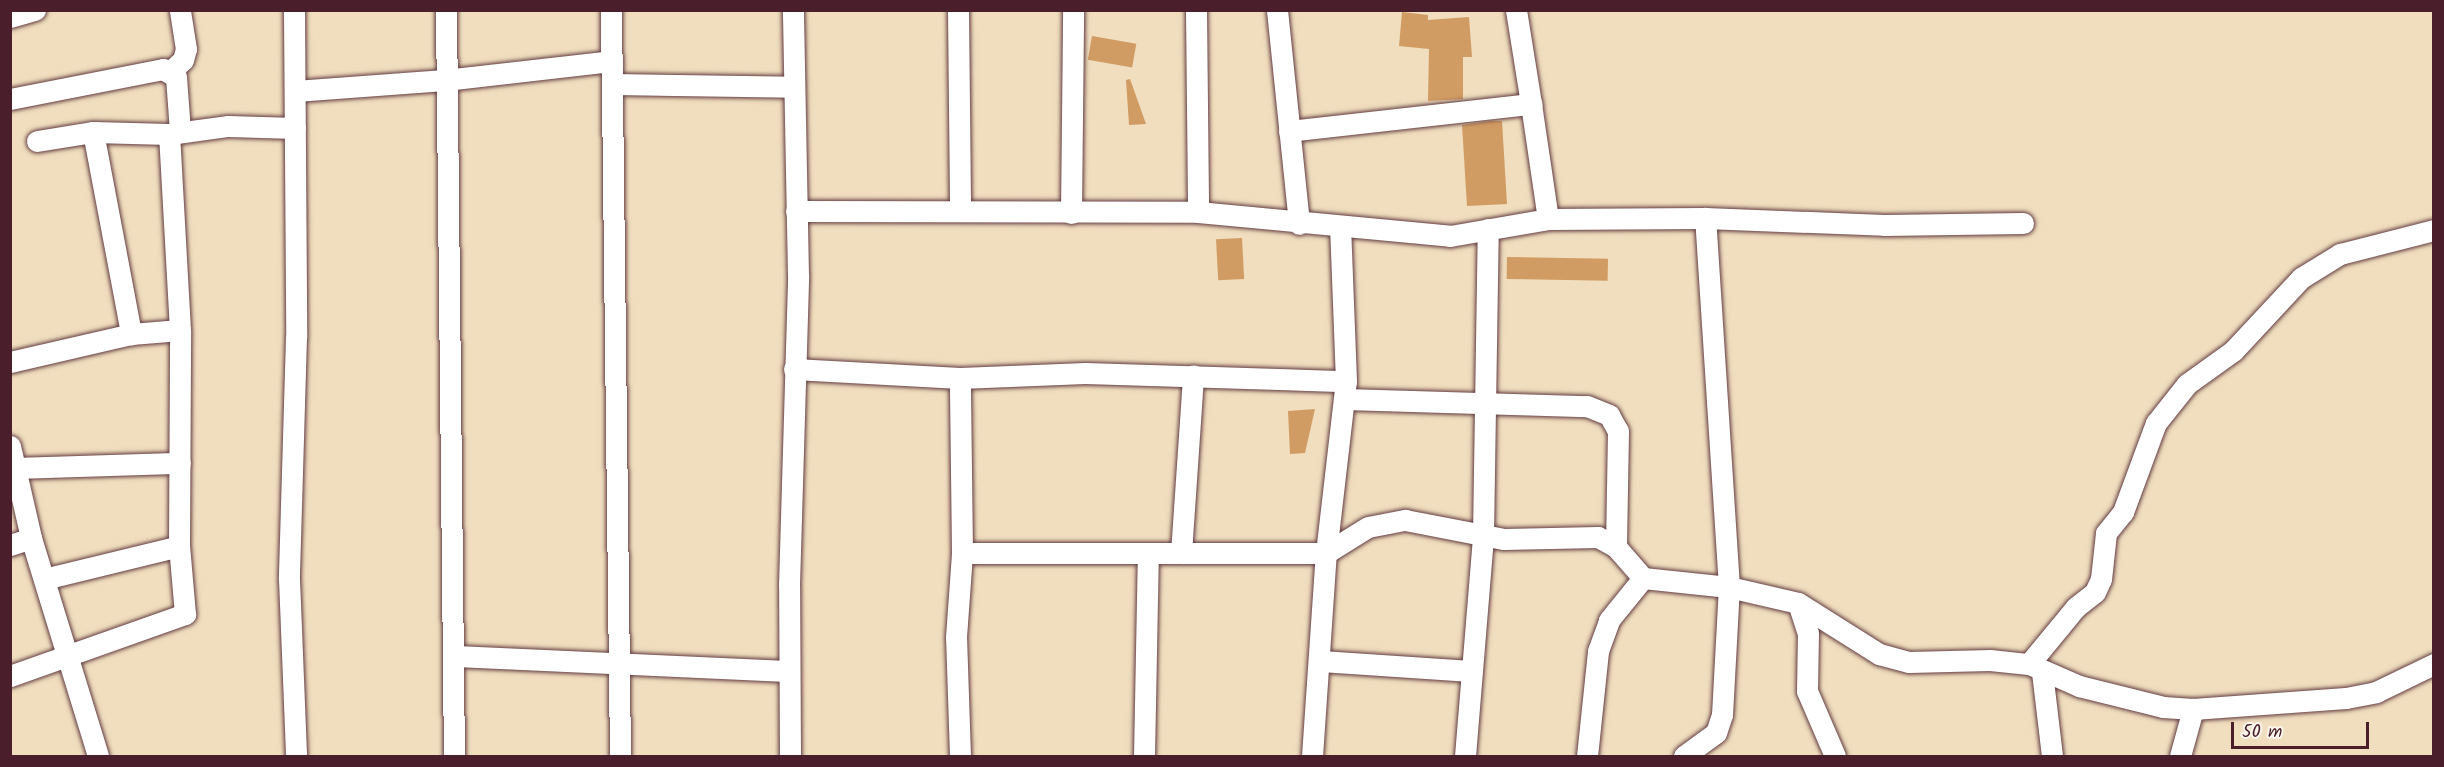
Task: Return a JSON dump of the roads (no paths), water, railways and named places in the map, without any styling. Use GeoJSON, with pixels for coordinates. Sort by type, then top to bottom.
{"type":"FeatureCollection","features":[{"type":"Feature","properties":{"kind":"street"},"geometry":{"type":"LineString","coordinates":[[10,17],[35,10]]}},
{"type":"Feature","properties":{"kind":"street"},"geometry":{"type":"LineString","coordinates":[[171,71],[183,60],[186,49],[180,10]]}},
{"type":"Feature","properties":{"kind":"street"},"geometry":{"type":"LineString","coordinates":[[294,10],[296,337],[289,579],[296,756]]}},
{"type":"Feature","properties":{"kind":"street"},"geometry":{"type":"LineString","coordinates":[[446,10],[445,80],[455,656],[454,756]]}},
{"type":"Feature","properties":{"kind":"street"},"geometry":{"type":"LineString","coordinates":[[611,10],[620,756]]}},
{"type":"Feature","properties":{"kind":"street"},"geometry":{"type":"LineString","coordinates":[[790,756],[788,671],[796,211],[793,10]]}},
{"type":"Feature","properties":{"kind":"street"},"geometry":{"type":"LineString","coordinates":[[958,10],[960,211]]}},
{"type":"Feature","properties":{"kind":"street"},"geometry":{"type":"LineString","coordinates":[[1071,213],[1073,10]]}},
{"type":"Feature","properties":{"kind":"street"},"geometry":{"type":"LineString","coordinates":[[1196,10],[1198,212]]}},
{"type":"Feature","properties":{"kind":"street"},"geometry":{"type":"LineString","coordinates":[[1276,10],[1299,224]]}},
{"type":"Feature","properties":{"kind":"street"},"geometry":{"type":"LineString","coordinates":[[1516,10],[1548,219]]}},
{"type":"Feature","properties":{"kind":"street"},"geometry":{"type":"LineString","coordinates":[[295,91],[445,80],[611,62]]}},
{"type":"Feature","properties":{"kind":"street"},"geometry":{"type":"LineString","coordinates":[[10,99],[163,69],[171,71],[176,77],[174,133],[180,330],[178,546],[185,614],[67,653],[10,676]]}},
{"type":"Feature","properties":{"kind":"street"},"geometry":{"type":"LineString","coordinates":[[612,84],[794,87]]}},
{"type":"Feature","properties":{"kind":"street"},"geometry":{"type":"LineString","coordinates":[[1289,131],[1531,104]]}},
{"type":"Feature","properties":{"kind":"street"},"geometry":{"type":"LineString","coordinates":[[37,141],[93,132],[174,133],[228,126],[295,128]]}},
{"type":"Feature","properties":{"kind":"street"},"geometry":{"type":"LineString","coordinates":[[93,132],[131,334]]}},
{"type":"Feature","properties":{"kind":"street"},"geometry":{"type":"LineString","coordinates":[[796,211],[1198,212],[1340,228],[1450,236],[1548,219],[1705,218],[1884,225],[2023,223]]}},
{"type":"Feature","properties":{"kind":"street"},"geometry":{"type":"LineString","coordinates":[[1684,756],[1716,733],[1722,715],[1729,587],[1705,218]]}},
{"type":"Feature","properties":{"kind":"street"},"geometry":{"type":"LineString","coordinates":[[1312,756],[1326,553],[1346,390],[1340,228]]}},
{"type":"Feature","properties":{"kind":"street"},"geometry":{"type":"LineString","coordinates":[[1464,756],[1483,535],[1488,229]]}},
{"type":"Feature","properties":{"kind":"street"},"geometry":{"type":"LineString","coordinates":[[2052,756],[2035,668],[2076,607],[2096,592],[2101,579],[2100,561],[2106,533],[2123,512],[2156,423],[2187,384],[2233,351],[2301,278],[2340,254],[2433,230]]}},
{"type":"Feature","properties":{"kind":"street"},"geometry":{"type":"LineString","coordinates":[[10,362],[131,334],[180,330]]}},
{"type":"Feature","properties":{"kind":"street"},"geometry":{"type":"LineString","coordinates":[[794,369],[960,378],[1085,373],[1193,375],[1484,403],[1587,406],[1609,415],[1618,431],[1616,547]]}},
{"type":"Feature","properties":{"kind":"street"},"geometry":{"type":"LineString","coordinates":[[1181,553],[1193,375]]}},
{"type":"Feature","properties":{"kind":"street"},"geometry":{"type":"LineString","coordinates":[[960,378],[962,553],[956,637],[960,756]]}},
{"type":"Feature","properties":{"kind":"street"},"geometry":{"type":"LineString","coordinates":[[10,446],[17,468],[31,538],[98,756]]}},
{"type":"Feature","properties":{"kind":"street"},"geometry":{"type":"LineString","coordinates":[[17,468],[180,463]]}},
{"type":"Feature","properties":{"kind":"street"},"geometry":{"type":"LineString","coordinates":[[962,553],[1326,553],[1368,526],[1405,520],[1504,539],[1598,537],[1616,547],[1643,578],[1729,587],[1798,603],[1879,654],[1909,663],[1990,660],[2035,668],[2163,707],[2193,709],[2346,698],[2376,692],[2433,664]]}},
{"type":"Feature","properties":{"kind":"street"},"geometry":{"type":"LineString","coordinates":[[10,545],[31,538]]}},
{"type":"Feature","properties":{"kind":"street"},"geometry":{"type":"LineString","coordinates":[[44,579],[178,546]]}},
{"type":"Feature","properties":{"kind":"street"},"geometry":{"type":"LineString","coordinates":[[1144,756],[1148,554]]}},
{"type":"Feature","properties":{"kind":"street"},"geometry":{"type":"LineString","coordinates":[[1587,756],[1598,651],[1609,620],[1643,578]]}},
{"type":"Feature","properties":{"kind":"street"},"geometry":{"type":"LineString","coordinates":[[1798,603],[1808,633],[1807,692],[1835,756]]}},
{"type":"Feature","properties":{"kind":"street"},"geometry":{"type":"LineString","coordinates":[[455,656],[788,671]]}},
{"type":"Feature","properties":{"kind":"street"},"geometry":{"type":"LineString","coordinates":[[1320,661],[1472,671]]}},
{"type":"Feature","properties":{"kind":"street"},"geometry":{"type":"LineString","coordinates":[[2180,756],[2193,709]]}}]}
